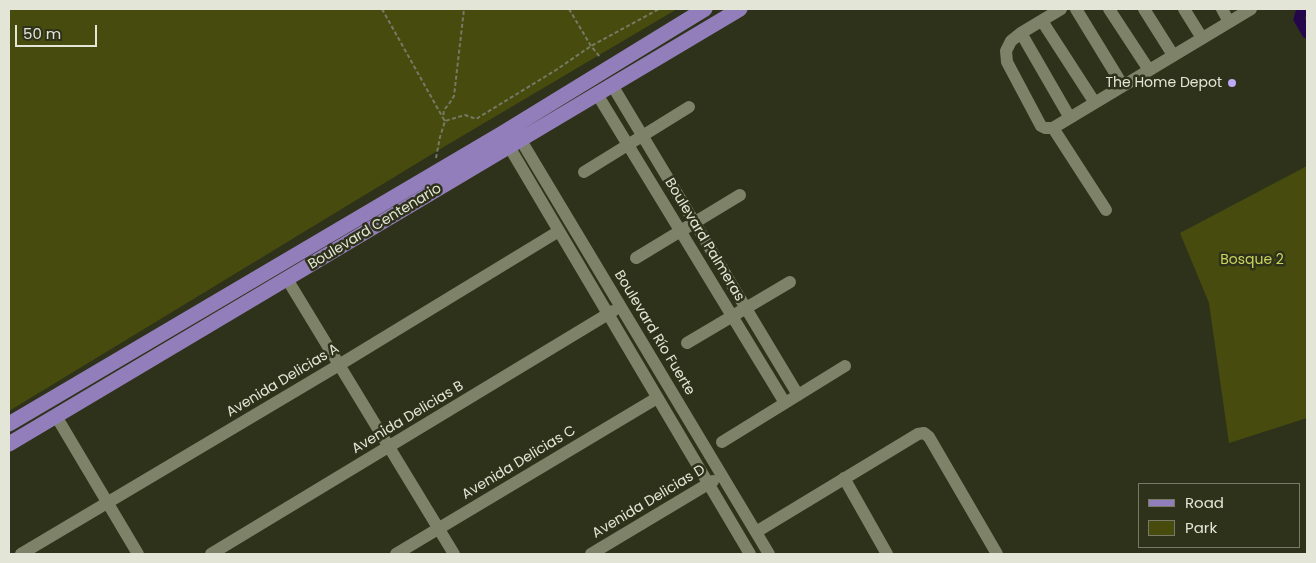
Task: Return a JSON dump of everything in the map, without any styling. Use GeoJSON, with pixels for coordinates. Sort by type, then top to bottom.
{"type":"FeatureCollection","features":[{"type":"Feature","properties":{"kind":"main road","name":"Boulevard Centenario"},"geometry":{"type":"LineString","coordinates":[[9,444],[287,279],[511,137],[608,69],[705,9]]}},
{"type":"Feature","properties":{"kind":"main road","name":"Boulevard Centenario"},"geometry":{"type":"LineString","coordinates":[[9,424],[441,169],[597,94],[740,9]]}},
{"type":"Feature","properties":{"kind":"street"},"geometry":{"type":"LineString","coordinates":[[1061,9],[1021,33],[1011,41],[1006,51],[1007,62],[1041,126],[1045,128],[1053,128],[1250,9]]}},
{"type":"Feature","properties":{"kind":"street"},"geometry":{"type":"LineString","coordinates":[[1076,9],[1123,86]]}},
{"type":"Feature","properties":{"kind":"street"},"geometry":{"type":"LineString","coordinates":[[1109,9],[1149,70]]}},
{"type":"Feature","properties":{"kind":"street"},"geometry":{"type":"LineString","coordinates":[[1144,9],[1174,55]]}},
{"type":"Feature","properties":{"kind":"street"},"geometry":{"type":"LineString","coordinates":[[1184,9],[1202,38]]}},
{"type":"Feature","properties":{"kind":"street"},"geometry":{"type":"LineString","coordinates":[[1222,9],[1229,22]]}},
{"type":"Feature","properties":{"kind":"street"},"geometry":{"type":"LineString","coordinates":[[1042,20],[1095,103]]}},
{"type":"Feature","properties":{"kind":"street"},"geometry":{"type":"LineString","coordinates":[[1021,33],[1070,118]]}},
{"type":"Feature","properties":{"kind":"street","name":"Boulevard Palmeras"},"geometry":{"type":"LineString","coordinates":[[612,85],[798,395]]}},
{"type":"Feature","properties":{"kind":"street","name":"Boulevard Palmeras"},"geometry":{"type":"LineString","coordinates":[[597,94],[785,403]]}},
{"type":"Feature","properties":{"kind":"street"},"geometry":{"type":"LineString","coordinates":[[584,172],[689,108]]}},
{"type":"Feature","properties":{"kind":"street"},"geometry":{"type":"LineString","coordinates":[[1053,128],[1106,210]]}},
{"type":"Feature","properties":{"kind":"street"},"geometry":{"type":"LineString","coordinates":[[511,137],[559,232],[750,554]]}},
{"type":"Feature","properties":{"kind":"street","name":"Boulevard Río Fuerte"},"geometry":{"type":"LineString","coordinates":[[511,137],[620,306],[769,554]]}},
{"type":"Feature","properties":{"kind":"street"},"geometry":{"type":"LineString","coordinates":[[636,258],[740,195]]}},
{"type":"Feature","properties":{"kind":"street","name":"Avenida Delicias A"},"geometry":{"type":"LineString","coordinates":[[21,554],[559,232]]}},
{"type":"Feature","properties":{"kind":"street"},"geometry":{"type":"LineString","coordinates":[[287,279],[454,554]]}},
{"type":"Feature","properties":{"kind":"street"},"geometry":{"type":"LineString","coordinates":[[687,343],[790,282]]}},
{"type":"Feature","properties":{"kind":"street","name":"Avenida Delicias B"},"geometry":{"type":"LineString","coordinates":[[211,554],[620,306]]}},
{"type":"Feature","properties":{"kind":"street"},"geometry":{"type":"LineString","coordinates":[[722,442],[845,366]]}},
{"type":"Feature","properties":{"kind":"street","name":"Avenida Delicias C"},"geometry":{"type":"LineString","coordinates":[[396,554],[657,398]]}},
{"type":"Feature","properties":{"kind":"street"},"geometry":{"type":"LineString","coordinates":[[56,416],[138,554]]}},
{"type":"Feature","properties":{"kind":"street"},"geometry":{"type":"LineString","coordinates":[[756,532],[918,434],[924,433],[929,437],[997,554]]}},
{"type":"Feature","properties":{"kind":"street","name":"Avenida Delicias D"},"geometry":{"type":"LineString","coordinates":[[591,554],[722,475]]}},
{"type":"Feature","properties":{"kind":"street"},"geometry":{"type":"LineString","coordinates":[[844,478],[887,554]]}},
{"type":"Feature","properties":{"kind":"path"},"geometry":{"type":"LineString","coordinates":[[382,9],[446,121]]}},
{"type":"Feature","properties":{"kind":"path"},"geometry":{"type":"LineString","coordinates":[[443,118],[444,110],[454,96],[464,9]]}},
{"type":"Feature","properties":{"kind":"path"},"geometry":{"type":"LineString","coordinates":[[569,9],[591,46],[608,69]]}},
{"type":"Feature","properties":{"kind":"path"},"geometry":{"type":"LineString","coordinates":[[446,121],[465,115],[476,119],[556,70],[591,46],[659,9]]}},
{"type":"Feature","properties":{"kind":"path"},"geometry":{"type":"LineString","coordinates":[[441,169],[436,158],[440,137],[446,121]]}},
{"type":"Feature","properties":{"kind":"green space"},"geometry":{"type":"Polygon","coordinates":[[[9,9],[677,9],[447,145],[9,411],[9,9]]]}},
{"type":"Feature","properties":{"kind":"green space","name":"Bosque 2"},"geometry":{"type":"Polygon","coordinates":[[[1307,166],[1307,418],[1229,443],[1209,303],[1180,233],[1307,166]]]}},
{"type":"Feature","properties":{"kind":"waterway"},"geometry":{"type":"LineString","coordinates":[[1302,9],[1299,19],[1307,33]]}},
{"type":"Feature","properties":{"kind":"place","name":"The Home Depot"},"geometry":{"type":"Point","coordinates":[1232,83]}}]}
